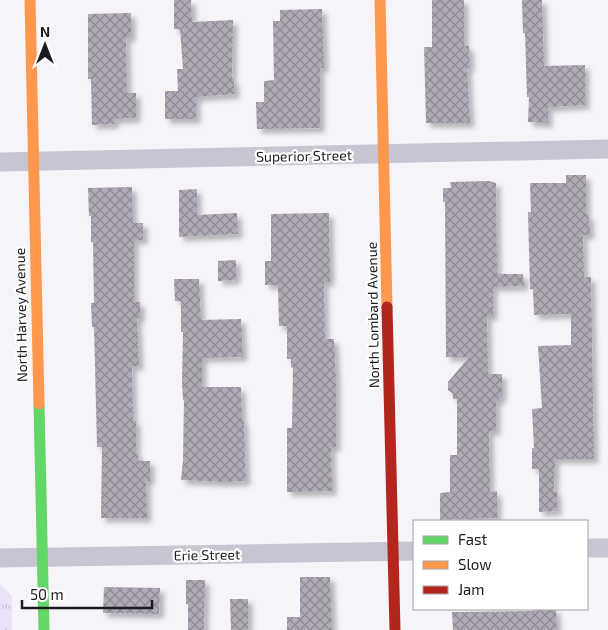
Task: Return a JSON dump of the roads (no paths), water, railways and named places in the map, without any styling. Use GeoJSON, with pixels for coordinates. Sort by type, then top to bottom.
{"type":"FeatureCollection","features":[{"type":"Feature","properties":{"kind":"street","name":"North Harvey Avenue"},"geometry":{"type":"LineString","coordinates":[[30,0],[44,630]]}},
{"type":"Feature","properties":{"kind":"street","name":"North Lombard Avenue"},"geometry":{"type":"LineString","coordinates":[[380,0],[395,630]]}},
{"type":"Feature","properties":{"kind":"street","name":"Superior Street"},"geometry":{"type":"LineString","coordinates":[[0,162],[608,149]]}},
{"type":"Feature","properties":{"kind":"street"},"geometry":{"type":"LineString","coordinates":[[588,548],[608,548]]}},
{"type":"Feature","properties":{"kind":"street","name":"Erie Street"},"geometry":{"type":"LineString","coordinates":[[0,558],[413,551]]}}]}
